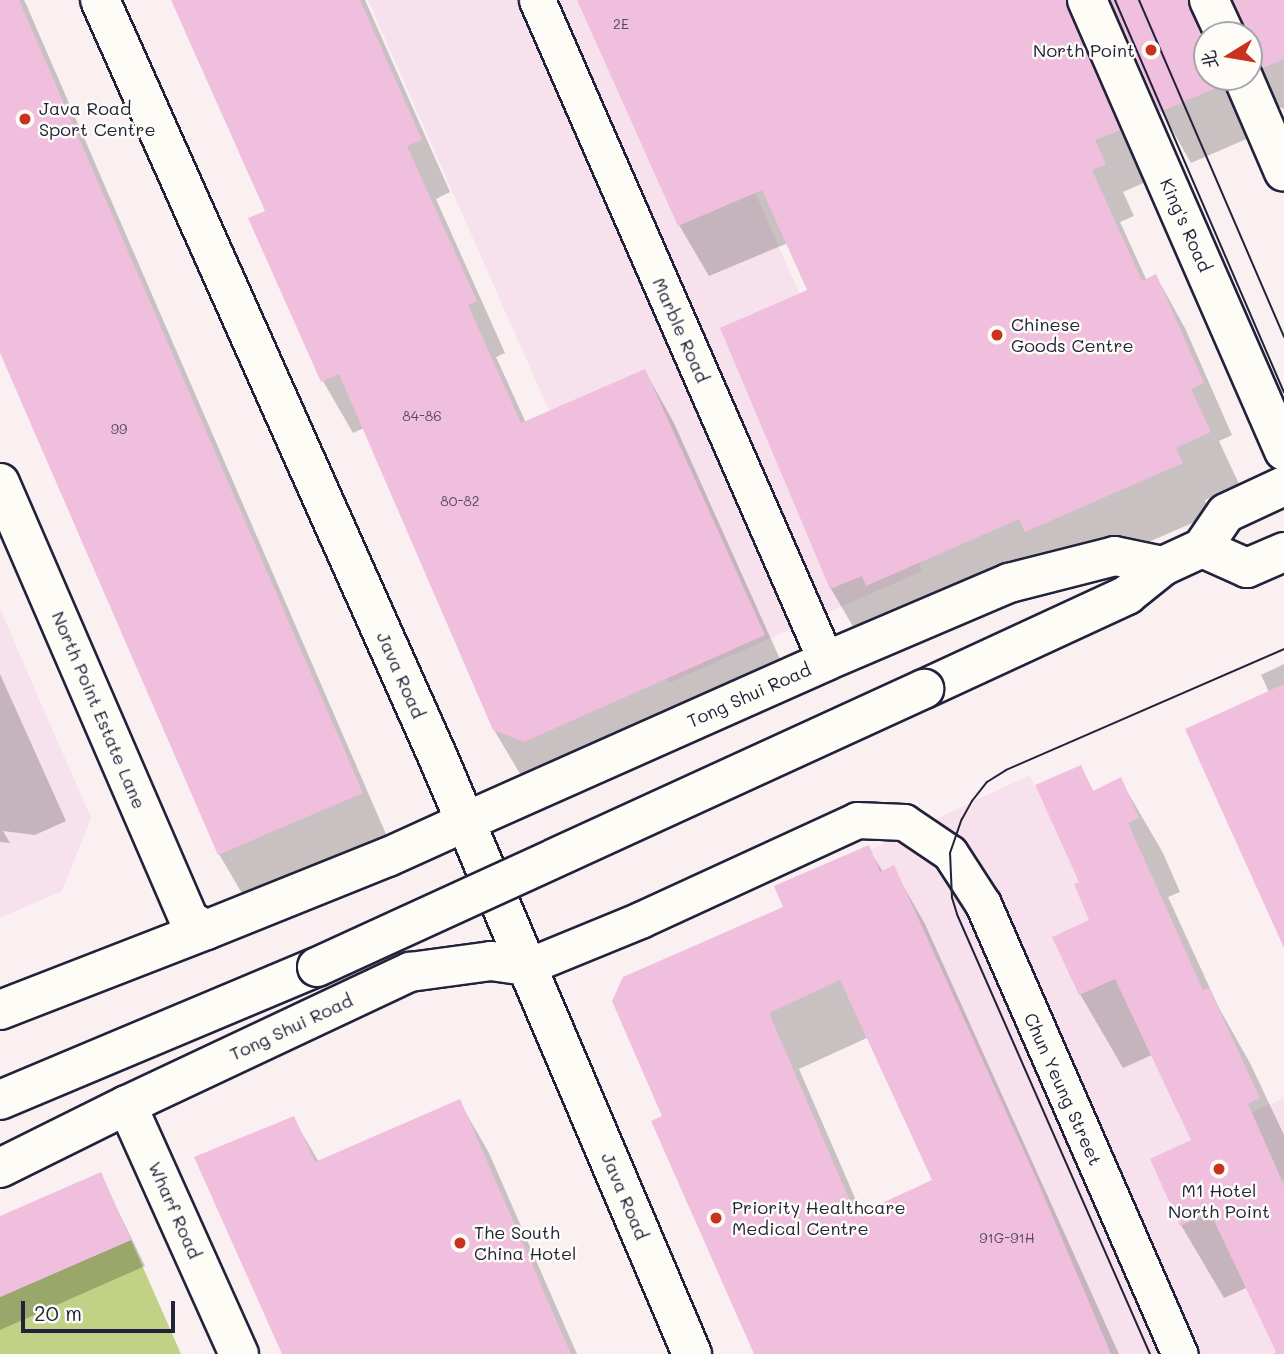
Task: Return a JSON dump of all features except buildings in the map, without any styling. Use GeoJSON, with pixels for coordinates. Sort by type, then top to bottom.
{"type":"FeatureCollection","features":[{"type":"Feature","properties":{"kind":"main road","name":"Java Road"},"geometry":{"type":"LineString","coordinates":[[100,0],[466,822],[692,1354]]}},
{"type":"Feature","properties":{"kind":"main road","name":"King's Road"},"geometry":{"type":"LineString","coordinates":[[1087,0],[1284,451]]}},
{"type":"Feature","properties":{"kind":"main road"},"geometry":{"type":"LineString","coordinates":[[1209,0],[1219,21]]}},
{"type":"Feature","properties":{"kind":"main road"},"geometry":{"type":"LineString","coordinates":[[1248,91],[1284,172]]}},
{"type":"Feature","properties":{"kind":"main road","name":"North Point Estate Lane"},"geometry":{"type":"LineString","coordinates":[[0,483],[189,920],[206,930]]}},
{"type":"Feature","properties":{"kind":"main road"},"geometry":{"type":"LineString","coordinates":[[0,1100],[283,983],[1127,595],[1163,566],[1202,548],[1226,513],[1284,486]]}},
{"type":"Feature","properties":{"kind":"main road"},"geometry":{"type":"LineString","coordinates":[[1202,548],[1247,568],[1284,552]]}},
{"type":"Feature","properties":{"kind":"main road","name":"Tong Shui Road"},"geometry":{"type":"LineString","coordinates":[[0,1010],[388,857],[826,661],[1009,583],[1115,556],[1163,566]]}},
{"type":"Feature","properties":{"kind":"main road","name":"Tong Shui Road"},"geometry":{"type":"LineString","coordinates":[[0,1168],[410,972],[491,961],[528,966]]}},
{"type":"Feature","properties":{"kind":"main road","name":"Wharf Road"},"geometry":{"type":"LineString","coordinates":[[128,1105],[239,1354]]}},
{"type":"Feature","properties":{"kind":"street","name":"Marble Road"},"geometry":{"type":"LineString","coordinates":[[537,0],[826,661]]}},
{"type":"Feature","properties":{"kind":"street","name":"Chun Yeung Street"},"geometry":{"type":"LineString","coordinates":[[528,966],[640,920],[858,820],[904,822],[928,836],[950,853],[984,907],[1180,1354]]}},
{"type":"Feature","properties":{"kind":"shaded area"},"geometry":{"type":"Polygon","coordinates":[[[368,0],[670,0],[922,571],[669,683],[368,0]]]}},
{"type":"Feature","properties":{"kind":"shaded area"},"geometry":{"type":"Polygon","coordinates":[[[0,609],[91,818],[62,891],[0,918],[0,609]]]}},
{"type":"Feature","properties":{"kind":"shaded area"},"geometry":{"type":"Polygon","coordinates":[[[1030,775],[1199,1136],[1284,1098],[1284,1179],[1230,1204],[1284,1354],[1040,1354],[816,875],[1030,775]]]}},
{"type":"Feature","properties":{"kind":"green space"},"geometry":{"type":"Polygon","coordinates":[[[131,1240],[181,1354],[0,1354],[0,1297],[131,1240]]]}},
{"type":"Feature","properties":{"kind":"tram line"},"geometry":{"type":"LineString","coordinates":[[1115,0],[1284,392]]}},
{"type":"Feature","properties":{"kind":"tram line"},"geometry":{"type":"LineString","coordinates":[[1139,0],[1284,337]]}},
{"type":"Feature","properties":{"kind":"tram line"},"geometry":{"type":"LineString","coordinates":[[1150,1354],[957,914],[952,898],[950,853],[962,819],[972,801],[987,782],[1006,770],[1284,649]]}},
{"type":"Feature","properties":{"kind":"place","name":"North Point"},"geometry":{"type":"Point","coordinates":[1151,50]}},
{"type":"Feature","properties":{"kind":"place","name":"Java Road Sport Centre"},"geometry":{"type":"Point","coordinates":[25,119]}},
{"type":"Feature","properties":{"kind":"place","name":"Chinese Goods Centre"},"geometry":{"type":"Point","coordinates":[997,335]}},
{"type":"Feature","properties":{"kind":"place","name":"M1 Hotel North Point"},"geometry":{"type":"Point","coordinates":[1219,1169]}},
{"type":"Feature","properties":{"kind":"place","name":"Priority Healthcare Medical Centre"},"geometry":{"type":"Point","coordinates":[716,1218]}},
{"type":"Feature","properties":{"kind":"place","name":"The South China Hotel"},"geometry":{"type":"Point","coordinates":[460,1243]}}]}
